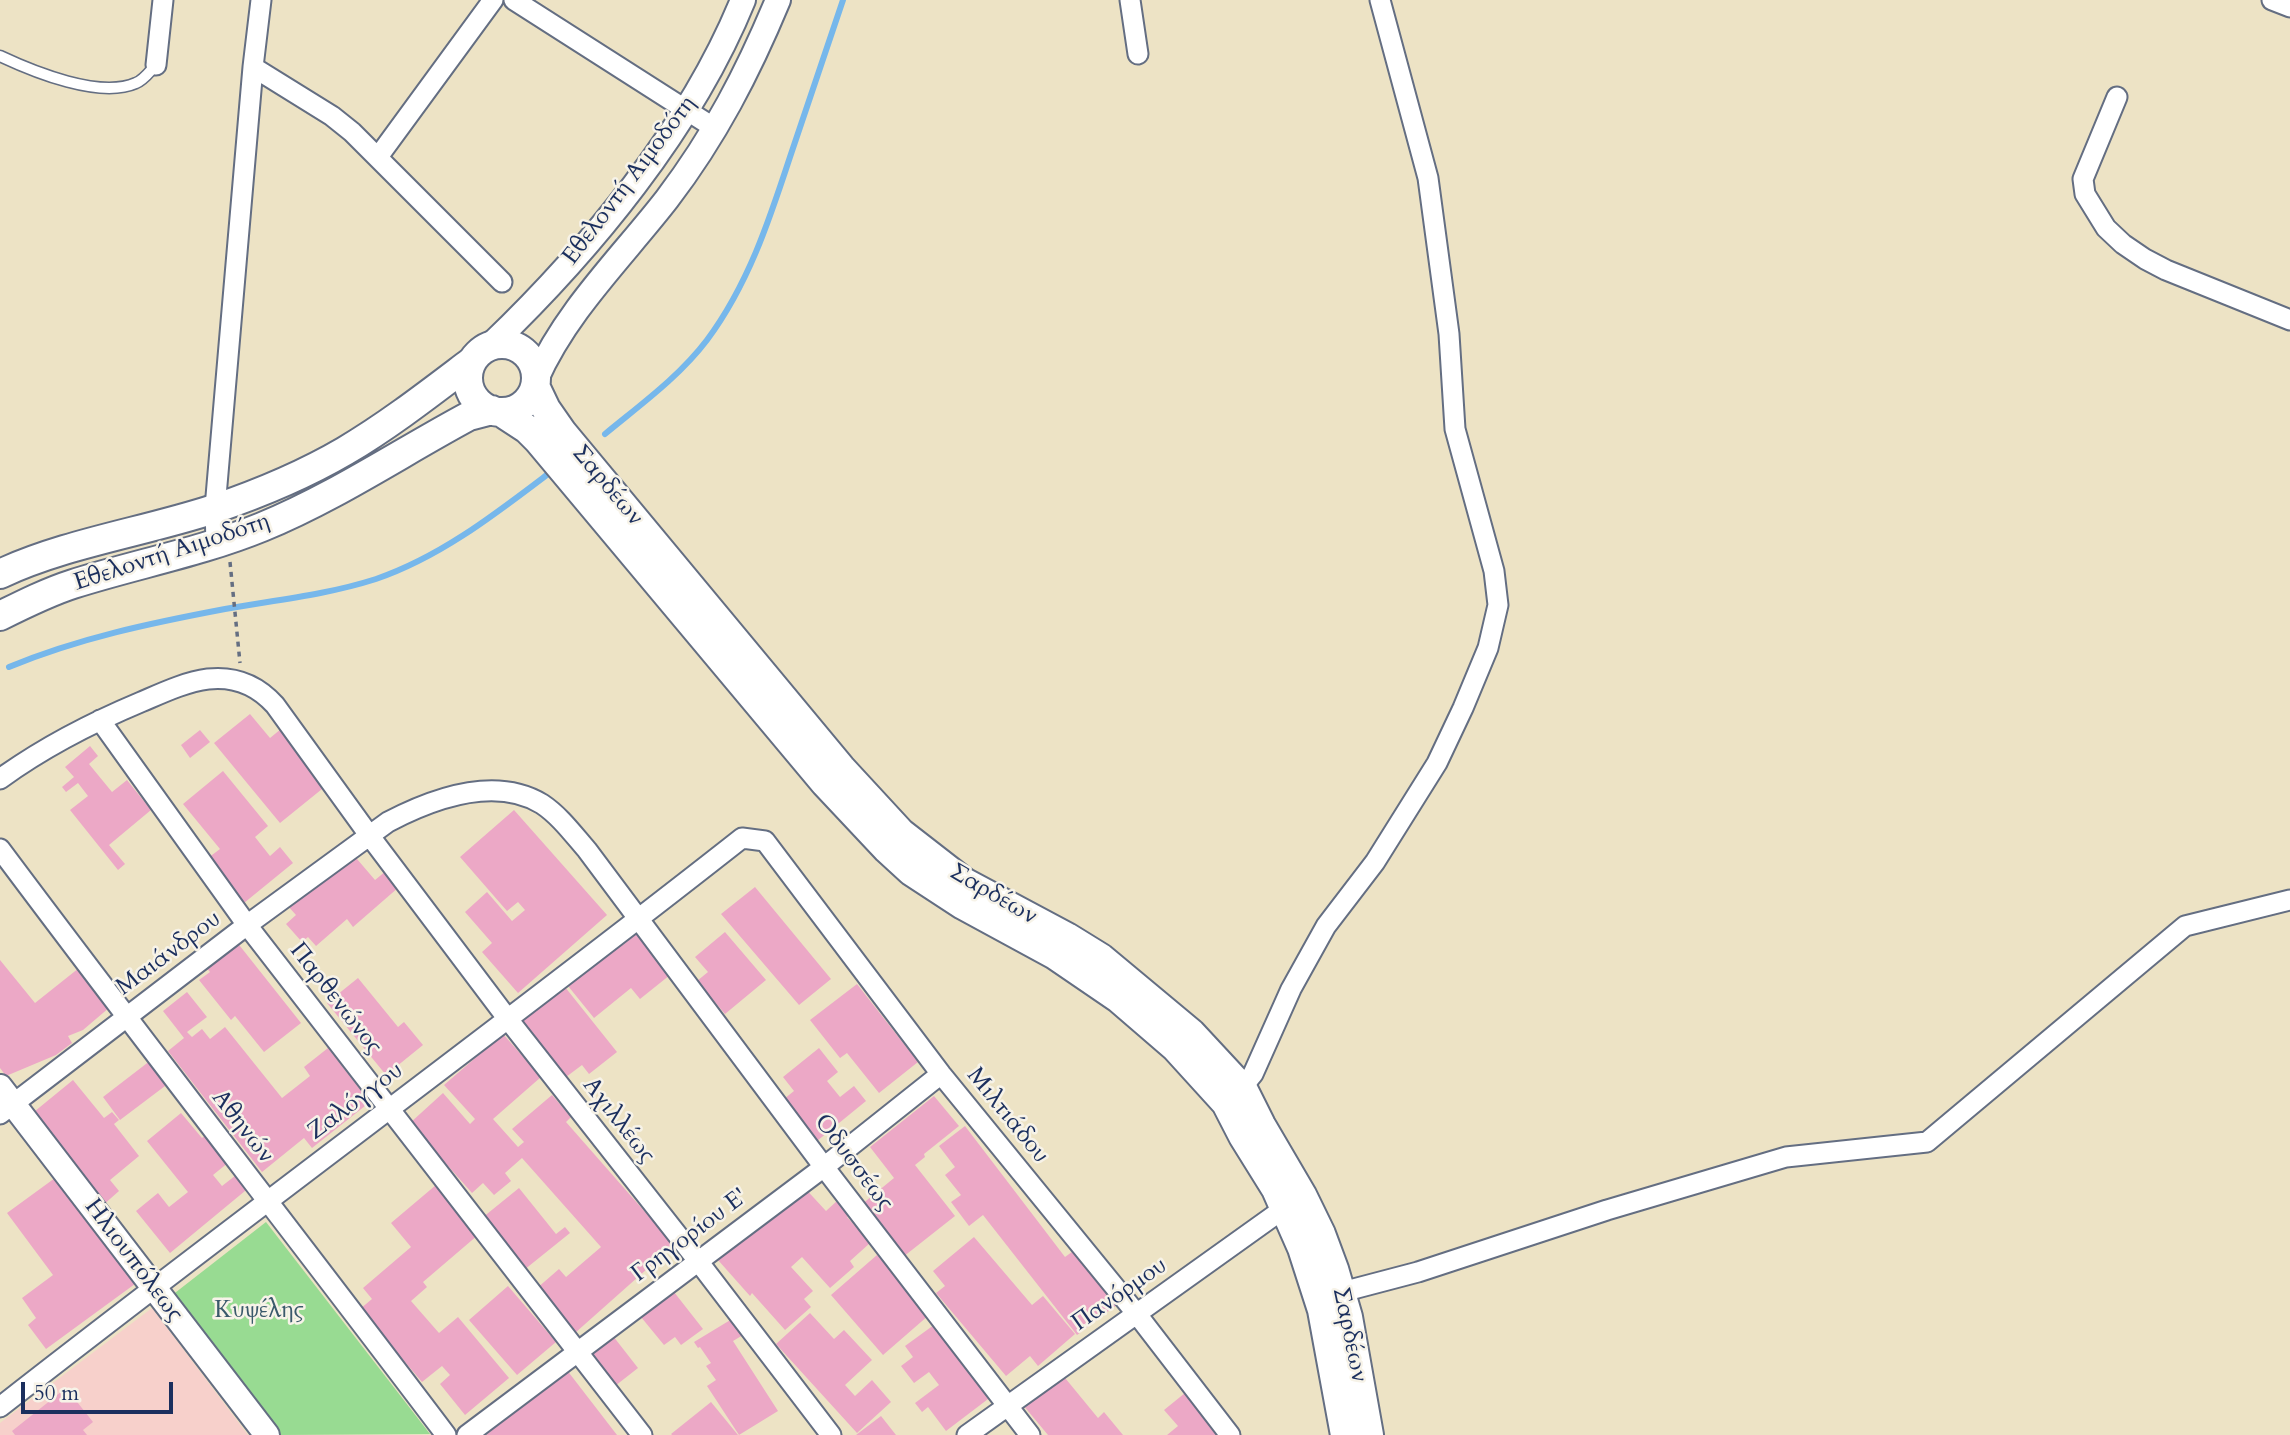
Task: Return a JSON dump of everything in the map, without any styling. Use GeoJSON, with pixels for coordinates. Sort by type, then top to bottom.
{"type":"FeatureCollection","features":[{"type":"Feature","properties":{"kind":"main road"},"geometry":{"type":"LineString","coordinates":[[504,343],[517,347],[527,355],[534,366],[536,382],[531,396],[523,405],[513,410],[496,411],[481,405],[473,396],[468,374],[481,354],[504,343]]}},
{"type":"Feature","properties":{"kind":"main road","name":"Εθελοντή Αιμοδότη"},"geometry":{"type":"LineString","coordinates":[[0,574],[35,559],[215,508],[271,486],[344,451],[396,417],[481,354]]}},
{"type":"Feature","properties":{"kind":"main road","name":"Σαρδέων"},"geometry":{"type":"LineString","coordinates":[[536,382],[546,409],[562,432],[841,768],[901,832],[964,882],[1101,958],[1191,1033],[1234,1096],[1294,1201],[1321,1234],[1342,1292],[1369,1435]]}},
{"type":"Feature","properties":{"kind":"main road","name":"Σαρδέων"},"geometry":{"type":"LineString","coordinates":[[496,411],[527,429],[538,440],[825,783],[887,849],[911,871],[954,900],[1055,955],[1118,998],[1234,1096]]}},
{"type":"Feature","properties":{"kind":"main road","name":"Εθελοντή Αιμοδότη"},"geometry":{"type":"LineString","coordinates":[[0,616],[73,584],[222,542],[301,510],[397,459],[469,416],[496,411]]}},
{"type":"Feature","properties":{"kind":"main road","name":"Σαρδέων"},"geometry":{"type":"LineString","coordinates":[[1294,1201],[1331,1354],[1345,1435]]}},
{"type":"Feature","properties":{"kind":"street"},"geometry":{"type":"LineString","coordinates":[[156,65],[163,0]]}},
{"type":"Feature","properties":{"kind":"street"},"geometry":{"type":"LineString","coordinates":[[222,542],[215,508],[261,0]]}},
{"type":"Feature","properties":{"kind":"street"},"geometry":{"type":"LineString","coordinates":[[378,157],[493,0]]}},
{"type":"Feature","properties":{"kind":"street"},"geometry":{"type":"LineString","coordinates":[[514,0],[716,129]]}},
{"type":"Feature","properties":{"kind":"street","name":"Εθελοντή Αιμοδότη"},"geometry":{"type":"LineString","coordinates":[[481,354],[542,294],[605,223],[687,110],[723,45],[743,0]]}},
{"type":"Feature","properties":{"kind":"street"},"geometry":{"type":"LineString","coordinates":[[536,382],[559,336],[595,287],[668,198],[716,129],[743,79],[778,0]]}},
{"type":"Feature","properties":{"kind":"street"},"geometry":{"type":"LineString","coordinates":[[1130,0],[1138,54]]}},
{"type":"Feature","properties":{"kind":"street"},"geometry":{"type":"LineString","coordinates":[[1234,1096],[1253,1074],[1291,989],[1326,926],[1375,862],[1437,763],[1464,708],[1488,648],[1498,605],[1494,571],[1483,525],[1455,429],[1449,334],[1429,178],[1380,0]]}},
{"type":"Feature","properties":{"kind":"street"},"geometry":{"type":"LineString","coordinates":[[2272,0],[2290,7]]}},
{"type":"Feature","properties":{"kind":"street"},"geometry":{"type":"LineString","coordinates":[[253,67],[332,116],[378,157],[502,282]]}},
{"type":"Feature","properties":{"kind":"street"},"geometry":{"type":"LineString","coordinates":[[2117,97],[2083,179],[2085,194],[2106,228],[2146,260],[2166,271],[2290,320]]}},
{"type":"Feature","properties":{"kind":"street"},"geometry":{"type":"LineString","coordinates":[[0,779],[50,746],[166,691],[209,679],[242,682]]}},
{"type":"Feature","properties":{"kind":"street","name":"Αχιλλέως"},"geometry":{"type":"LineString","coordinates":[[242,682],[268,697],[507,1018],[831,1435]]}},
{"type":"Feature","properties":{"kind":"street","name":"Παρθενώνος"},"geometry":{"type":"LineString","coordinates":[[100,720],[247,925],[642,1435]]}},
{"type":"Feature","properties":{"kind":"street","name":"Μαιάνδρου"},"geometry":{"type":"LineString","coordinates":[[4,1102],[125,1018],[369,835],[411,810],[441,799],[486,791],[524,796],[541,804],[569,830],[639,919]]}},
{"type":"Feature","properties":{"kind":"street","name":"Ζαλόγγου"},"geometry":{"type":"LineString","coordinates":[[0,1407],[268,1199],[639,919],[741,838]]}},
{"type":"Feature","properties":{"kind":"street","name":"Μιλτιάδου"},"geometry":{"type":"LineString","coordinates":[[741,838],[765,841],[941,1074],[1136,1313],[1230,1435]]}},
{"type":"Feature","properties":{"kind":"street","name":"Αθηνών"},"geometry":{"type":"LineString","coordinates":[[0,849],[125,1018],[268,1199],[446,1435]]}},
{"type":"Feature","properties":{"kind":"street"},"geometry":{"type":"LineString","coordinates":[[1342,1292],[1418,1272],[1607,1210],[1786,1157],[1927,1142],[2185,926],[2290,900]]}},
{"type":"Feature","properties":{"kind":"street","name":"Οδυσσέως"},"geometry":{"type":"LineString","coordinates":[[639,919],[824,1167],[1030,1435]]}},
{"type":"Feature","properties":{"kind":"street","name":"Γρηγορίου Ε'"},"geometry":{"type":"LineString","coordinates":[[467,1435],[824,1167],[941,1074]]}},
{"type":"Feature","properties":{"kind":"street","name":"Ηλιουπόλεως"},"geometry":{"type":"LineString","coordinates":[[4,1102],[153,1287],[267,1435]]}},
{"type":"Feature","properties":{"kind":"street","name":"Πανόρμου"},"geometry":{"type":"LineString","coordinates":[[967,1435],[1294,1201]]}},
{"type":"Feature","properties":{"kind":"lane"},"geometry":{"type":"LineString","coordinates":[[0,56],[33,71],[90,86],[124,88],[139,82],[156,65]]}},
{"type":"Feature","properties":{"kind":"path"},"geometry":{"type":"LineString","coordinates":[[222,542],[242,682]]}},
{"type":"Feature","properties":{"kind":"shaded area"},"geometry":{"type":"Polygon","coordinates":[[[152,1308],[248,1435],[0,1435],[0,1423],[152,1308]]]}},
{"type":"Feature","properties":{"kind":"green space","name":"Κυψέλης"},"geometry":{"type":"Polygon","coordinates":[[[266,1222],[430,1434],[279,1435],[171,1296],[266,1222]]]}},
{"type":"Feature","properties":{"kind":"building"},"geometry":{"type":"Polygon","coordinates":[[[250,714],[270,738],[281,729],[327,785],[280,823],[214,743],[250,714]]]}},
{"type":"Feature","properties":{"kind":"building"},"geometry":{"type":"Polygon","coordinates":[[[200,730],[210,742],[190,758],[181,745],[200,730]]]}},
{"type":"Feature","properties":{"kind":"building"},"geometry":{"type":"Polygon","coordinates":[[[90,746],[98,756],[89,764],[112,792],[127,780],[151,810],[109,845],[125,864],[118,870],[70,810],[88,796],[78,783],[66,792],[62,787],[74,777],[65,767],[90,746]]]}},
{"type":"Feature","properties":{"kind":"building"},"geometry":{"type":"Polygon","coordinates":[[[223,771],[268,826],[255,837],[270,856],[280,847],[293,863],[244,903],[208,858],[220,849],[183,804],[223,771]]]}},
{"type":"Feature","properties":{"kind":"building"},"geometry":{"type":"Polygon","coordinates":[[[514,810],[607,915],[518,993],[482,952],[492,943],[465,912],[487,892],[512,921],[525,910],[518,902],[507,911],[460,857],[514,810]]]}},
{"type":"Feature","properties":{"kind":"building"},"geometry":{"type":"Polygon","coordinates":[[[351,852],[375,880],[386,871],[399,887],[353,927],[347,919],[316,946],[308,937],[302,942],[286,924],[296,915],[287,905],[351,852]]]}},
{"type":"Feature","properties":{"kind":"building"},"geometry":{"type":"Polygon","coordinates":[[[755,887],[831,979],[799,1005],[721,914],[755,887]]]}},
{"type":"Feature","properties":{"kind":"building"},"geometry":{"type":"Polygon","coordinates":[[[725,932],[766,980],[725,1014],[697,981],[708,972],[695,957],[725,932]]]}},
{"type":"Feature","properties":{"kind":"building"},"geometry":{"type":"Polygon","coordinates":[[[636,934],[670,975],[640,999],[631,988],[594,1018],[564,981],[617,938],[623,945],[636,934]]]}},
{"type":"Feature","properties":{"kind":"building"},"geometry":{"type":"Polygon","coordinates":[[[236,941],[301,1023],[264,1052],[235,1016],[231,1020],[199,980],[210,972],[205,966],[236,941]]]}},
{"type":"Feature","properties":{"kind":"building"},"geometry":{"type":"Polygon","coordinates":[[[0,960],[35,1003],[79,968],[110,1007],[83,1030],[68,1036],[72,1043],[56,1055],[6,1076],[0,1068],[0,960]]]}},
{"type":"Feature","properties":{"kind":"building"},"geometry":{"type":"Polygon","coordinates":[[[358,978],[398,1027],[404,1022],[423,1045],[386,1075],[327,1003],[358,978]]]}},
{"type":"Feature","properties":{"kind":"building"},"geometry":{"type":"Polygon","coordinates":[[[561,982],[617,1052],[589,1074],[582,1065],[566,1077],[517,1016],[561,982]]]}},
{"type":"Feature","properties":{"kind":"building"},"geometry":{"type":"Polygon","coordinates":[[[857,984],[918,1062],[879,1093],[847,1053],[840,1058],[810,1020],[857,984]]]}},
{"type":"Feature","properties":{"kind":"building"},"geometry":{"type":"Polygon","coordinates":[[[187,992],[207,1017],[187,1032],[192,1037],[202,1029],[210,1039],[225,1027],[282,1098],[310,1076],[304,1067],[328,1048],[370,1102],[312,1148],[304,1138],[262,1172],[168,1051],[184,1038],[163,1011],[187,992]]]}},
{"type":"Feature","properties":{"kind":"building"},"geometry":{"type":"Polygon","coordinates":[[[503,1034],[541,1077],[493,1119],[518,1147],[524,1142],[512,1129],[552,1095],[571,1117],[566,1122],[674,1245],[575,1333],[536,1289],[559,1269],[566,1277],[601,1247],[522,1158],[505,1173],[511,1181],[494,1195],[483,1183],[472,1193],[410,1123],[443,1093],[470,1124],[475,1119],[444,1085],[503,1034]]]}},
{"type":"Feature","properties":{"kind":"building"},"geometry":{"type":"Polygon","coordinates":[[[819,1048],[838,1072],[827,1081],[840,1097],[854,1086],[866,1101],[817,1141],[784,1099],[794,1091],[783,1077],[819,1048]]]}},
{"type":"Feature","properties":{"kind":"building"},"geometry":{"type":"Polygon","coordinates":[[[155,1057],[173,1080],[120,1120],[103,1097],[155,1057]]]}},
{"type":"Feature","properties":{"kind":"building"},"geometry":{"type":"Polygon","coordinates":[[[73,1080],[104,1118],[112,1112],[119,1120],[114,1124],[139,1156],[110,1180],[119,1191],[102,1206],[29,1116],[73,1080]]]}},
{"type":"Feature","properties":{"kind":"building"},"geometry":{"type":"Polygon","coordinates":[[[934,1096],[959,1126],[924,1154],[925,1157],[915,1165],[955,1216],[903,1257],[861,1205],[894,1178],[870,1147],[934,1096]]]}},
{"type":"Feature","properties":{"kind":"building"},"geometry":{"type":"Polygon","coordinates":[[[181,1113],[202,1138],[207,1134],[229,1162],[213,1175],[222,1186],[240,1172],[251,1186],[170,1253],[136,1211],[158,1193],[169,1207],[188,1192],[147,1141],[181,1113]]]}},
{"type":"Feature","properties":{"kind":"building"},"geometry":{"type":"Polygon","coordinates":[[[965,1126],[1065,1257],[1076,1249],[1118,1304],[1077,1335],[983,1215],[969,1226],[951,1202],[961,1195],[945,1175],[955,1167],[939,1146],[965,1126]]]}},
{"type":"Feature","properties":{"kind":"building"},"geometry":{"type":"Polygon","coordinates":[[[55,1178],[80,1211],[84,1208],[139,1281],[46,1349],[28,1325],[36,1318],[22,1298],[53,1275],[7,1213],[55,1178]]]}},
{"type":"Feature","properties":{"kind":"building"},"geometry":{"type":"Polygon","coordinates":[[[436,1185],[478,1235],[423,1282],[427,1287],[411,1301],[439,1333],[458,1317],[509,1378],[465,1415],[440,1384],[450,1375],[442,1366],[422,1382],[360,1309],[372,1299],[363,1288],[411,1247],[391,1223],[436,1185]]]}},
{"type":"Feature","properties":{"kind":"building"},"geometry":{"type":"Polygon","coordinates":[[[802,1185],[826,1211],[838,1200],[851,1214],[847,1217],[870,1243],[850,1261],[854,1267],[830,1288],[802,1257],[791,1267],[813,1291],[804,1299],[811,1307],[785,1330],[718,1260],[802,1185]]]}},
{"type":"Feature","properties":{"kind":"building"},"geometry":{"type":"Polygon","coordinates":[[[519,1188],[556,1234],[565,1227],[570,1233],[524,1270],[482,1218],[519,1188]]]}},
{"type":"Feature","properties":{"kind":"building"},"geometry":{"type":"Polygon","coordinates":[[[974,1237],[1032,1305],[1043,1296],[1075,1334],[1038,1366],[1030,1356],[1006,1376],[936,1293],[945,1286],[933,1271],[974,1237]]]}},
{"type":"Feature","properties":{"kind":"building"},"geometry":{"type":"Polygon","coordinates":[[[877,1255],[929,1315],[883,1355],[831,1295],[877,1255]]]}},
{"type":"Feature","properties":{"kind":"building"},"geometry":{"type":"Polygon","coordinates":[[[508,1286],[556,1342],[517,1375],[469,1320],[508,1286]]]}},
{"type":"Feature","properties":{"kind":"building"},"geometry":{"type":"Polygon","coordinates":[[[674,1292],[703,1329],[681,1345],[675,1337],[664,1345],[641,1317],[674,1292]]]}},
{"type":"Feature","properties":{"kind":"building"},"geometry":{"type":"Polygon","coordinates":[[[810,1313],[834,1339],[844,1330],[872,1360],[845,1385],[855,1396],[872,1380],[891,1402],[857,1433],[776,1344],[810,1313]]]}},
{"type":"Feature","properties":{"kind":"building"},"geometry":{"type":"Polygon","coordinates":[[[732,1319],[743,1335],[733,1341],[778,1411],[739,1435],[707,1386],[716,1380],[706,1366],[711,1363],[694,1342],[732,1319]]]}},
{"type":"Feature","properties":{"kind":"building"},"geometry":{"type":"Polygon","coordinates":[[[938,1322],[992,1396],[946,1431],[928,1407],[922,1412],[915,1403],[939,1385],[929,1372],[914,1383],[901,1366],[913,1357],[905,1346],[938,1322]]]}},
{"type":"Feature","properties":{"kind":"building"},"geometry":{"type":"Polygon","coordinates":[[[613,1336],[638,1368],[615,1386],[590,1354],[613,1336]]]}},
{"type":"Feature","properties":{"kind":"building"},"geometry":{"type":"Polygon","coordinates":[[[563,1365],[617,1435],[486,1435],[491,1431],[486,1425],[563,1365]]]}},
{"type":"Feature","properties":{"kind":"building"},"geometry":{"type":"Polygon","coordinates":[[[1061,1373],[1098,1418],[1104,1412],[1123,1435],[1048,1435],[1023,1405],[1061,1373]]]}},
{"type":"Feature","properties":{"kind":"building"},"geometry":{"type":"Polygon","coordinates":[[[66,1388],[93,1422],[83,1430],[87,1435],[15,1435],[12,1431],[66,1388]]]}},
{"type":"Feature","properties":{"kind":"building"},"geometry":{"type":"Polygon","coordinates":[[[1185,1393],[1220,1435],[1167,1435],[1178,1426],[1164,1410],[1185,1393]]]}},
{"type":"Feature","properties":{"kind":"building"},"geometry":{"type":"Polygon","coordinates":[[[711,1402],[738,1435],[671,1434],[711,1402]]]}},
{"type":"Feature","properties":{"kind":"building"},"geometry":{"type":"Polygon","coordinates":[[[881,1416],[896,1435],[856,1435],[881,1416]]]}},
{"type":"Feature","properties":{"kind":"waterway"},"geometry":{"type":"LineString","coordinates":[[605,434],[684,366],[707,340],[734,297],[765,229],[843,0]]}},
{"type":"Feature","properties":{"kind":"waterway"},"geometry":{"type":"LineString","coordinates":[[9,667],[62,648],[143,626],[320,593],[376,579],[444,547],[548,474]]}}]}
